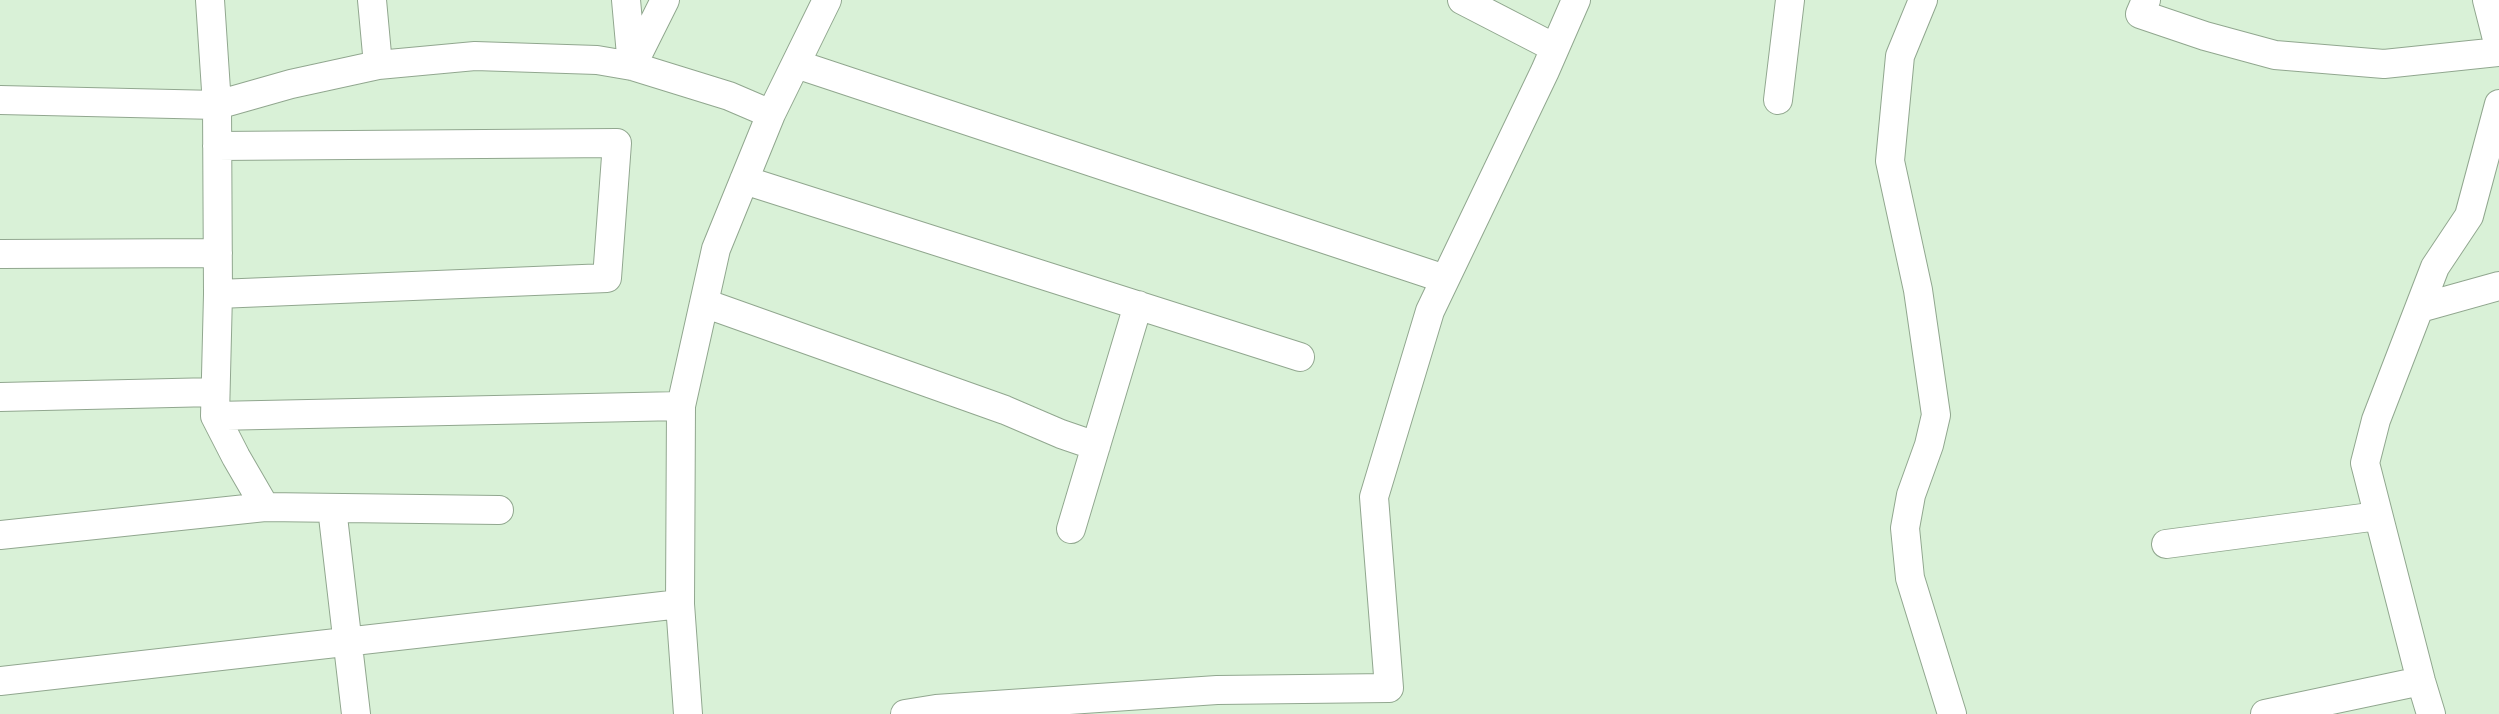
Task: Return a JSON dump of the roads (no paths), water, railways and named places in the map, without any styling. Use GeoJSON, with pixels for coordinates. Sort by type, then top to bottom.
{"type":"FeatureCollection","features":[{"type":"Feature","properties":{"kind":"street"},"geometry":{"type":"LineString","coordinates":[[210,0],[217,105],[218,294],[215,404],[265,507]]}},
{"type":"Feature","properties":{"kind":"street"},"geometry":{"type":"LineString","coordinates":[[372,0],[378,65]]}},
{"type":"Feature","properties":{"kind":"street"},"geometry":{"type":"LineString","coordinates":[[626,0],[632,66]]}},
{"type":"Feature","properties":{"kind":"street"},"geometry":{"type":"LineString","coordinates":[[632,66],[665,0]]}},
{"type":"Feature","properties":{"kind":"street"},"geometry":{"type":"LineString","coordinates":[[688,714],[680,604],[680,406],[716,249],[771,114],[827,0]]}},
{"type":"Feature","properties":{"kind":"street"},"geometry":{"type":"LineString","coordinates":[[1462,0],[1555,48]]}},
{"type":"Feature","properties":{"kind":"street"},"geometry":{"type":"LineString","coordinates":[[905,714],[936,709],[1217,690],[1389,688],[1374,497],[1430,311],[1576,0]]}},
{"type":"Feature","properties":{"kind":"street"},"geometry":{"type":"LineString","coordinates":[[1778,100],[1790,0]]}},
{"type":"Feature","properties":{"kind":"street"},"geometry":{"type":"LineString","coordinates":[[1923,0],[1900,56],[1890,161],[1918,290],[1936,415],[1929,444],[1911,495],[1905,528],[1910,578],[1952,714]]}},
{"type":"Feature","properties":{"kind":"street"},"geometry":{"type":"LineString","coordinates":[[2146,0],[2140,14],[2205,36],[2275,54],[2384,64],[2499,52]]}},
{"type":"Feature","properties":{"kind":"street"},"geometry":{"type":"LineString","coordinates":[[2487,0],[2499,47]]}},
{"type":"Feature","properties":{"kind":"street"},"geometry":{"type":"LineString","coordinates":[[0,100],[217,105],[290,84],[378,65],[475,56],[597,60],[632,66],[729,96],[771,114]]}},
{"type":"Feature","properties":{"kind":"street"},"geometry":{"type":"LineString","coordinates":[[796,64],[1445,279]]}},
{"type":"Feature","properties":{"kind":"street"},"geometry":{"type":"LineString","coordinates":[[2431,714],[2365,463],[2376,420],[2435,267],[2469,216],[2499,104]]}},
{"type":"Feature","properties":{"kind":"street"},"geometry":{"type":"LineString","coordinates":[[217,146],[617,143],[607,278],[218,294]]}},
{"type":"Feature","properties":{"kind":"street"},"geometry":{"type":"LineString","coordinates":[[744,180],[1300,357]]}},
{"type":"Feature","properties":{"kind":"street"},"geometry":{"type":"LineString","coordinates":[[0,254],[218,253]]}},
{"type":"Feature","properties":{"kind":"street"},"geometry":{"type":"LineString","coordinates":[[2420,308],[2499,286]]}},
{"type":"Feature","properties":{"kind":"street"},"geometry":{"type":"LineString","coordinates":[[704,303],[1005,410],[1061,434],[1096,446]]}},
{"type":"Feature","properties":{"kind":"street"},"geometry":{"type":"LineString","coordinates":[[1071,529],[1138,305]]}},
{"type":"Feature","properties":{"kind":"street"},"geometry":{"type":"LineString","coordinates":[[0,397],[215,404],[680,406]]}},
{"type":"Feature","properties":{"kind":"street"},"geometry":{"type":"LineString","coordinates":[[0,535],[265,507],[499,510]]}},
{"type":"Feature","properties":{"kind":"street"},"geometry":{"type":"LineString","coordinates":[[332,508],[356,714]]}},
{"type":"Feature","properties":{"kind":"street"},"geometry":{"type":"LineString","coordinates":[[2166,544],[2378,516]]}},
{"type":"Feature","properties":{"kind":"street"},"geometry":{"type":"LineString","coordinates":[[0,681],[680,604]]}},
{"type":"Feature","properties":{"kind":"street"},"geometry":{"type":"LineString","coordinates":[[2265,714],[2421,681]]}}]}
